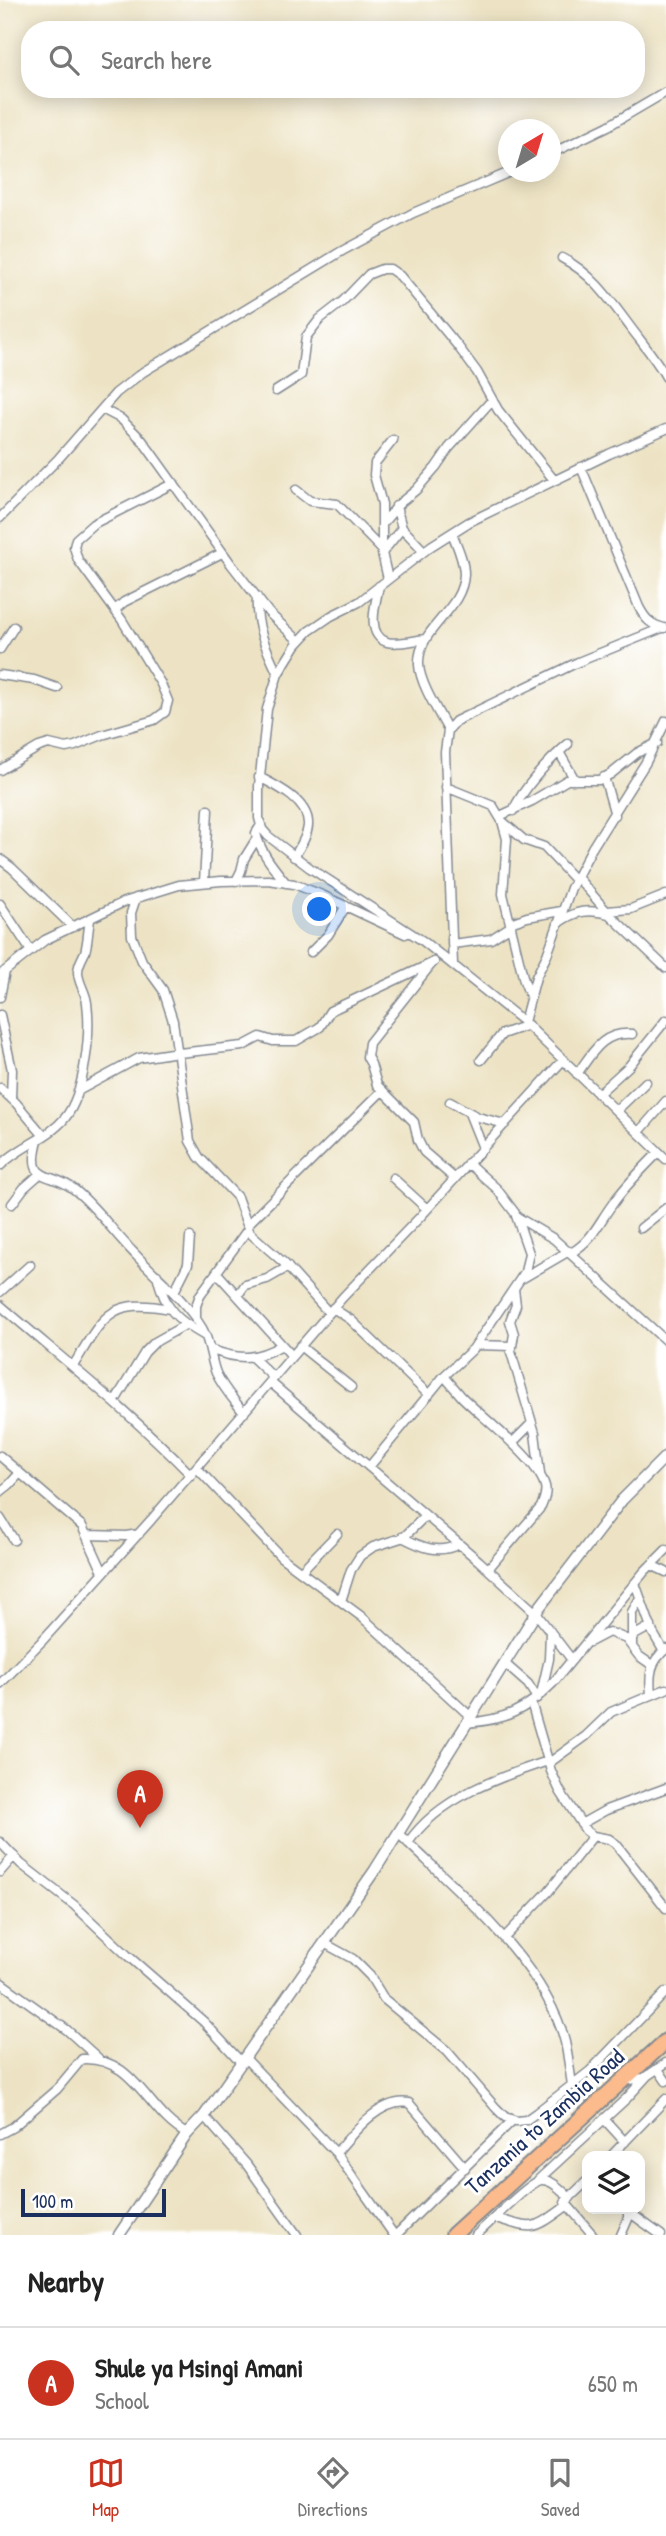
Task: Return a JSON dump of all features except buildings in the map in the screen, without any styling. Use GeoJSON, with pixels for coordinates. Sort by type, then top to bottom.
{"type":"FeatureCollection","features":[{"type":"Feature","properties":{"kind":"highway","name":"Tanzania to Zambia Road"},"geometry":{"type":"LineString","coordinates":[[453,2235],[666,2041]]}},
{"type":"Feature","properties":{"kind":"street"},"geometry":{"type":"LineString","coordinates":[[561,148],[608,126],[666,92]]}},
{"type":"Feature","properties":{"kind":"street"},"geometry":{"type":"LineString","coordinates":[[0,518],[59,458],[116,393],[143,372],[342,251],[413,213],[498,177]]}},
{"type":"Feature","properties":{"kind":"street"},"geometry":{"type":"LineString","coordinates":[[562,258],[578,266],[595,280],[657,361],[666,377]]}},
{"type":"Feature","properties":{"kind":"street"},"geometry":{"type":"LineString","coordinates":[[276,391],[302,375],[306,337],[320,319],[342,302],[369,274],[390,269],[400,276],[457,345],[519,439],[554,480]]}},
{"type":"Feature","properties":{"kind":"street"},"geometry":{"type":"LineString","coordinates":[[383,523],[397,506],[416,490],[492,400]]}},
{"type":"Feature","properties":{"kind":"street"},"geometry":{"type":"LineString","coordinates":[[102,409],[121,419],[142,440],[222,553],[269,613],[299,642]]}},
{"type":"Feature","properties":{"kind":"street"},"geometry":{"type":"LineString","coordinates":[[666,429],[502,504],[452,533],[359,601],[309,631],[278,674],[267,709],[259,777],[259,818],[268,836],[294,857],[427,944],[437,958],[453,965],[526,1023],[666,1159]]}},
{"type":"Feature","properties":{"kind":"street"},"geometry":{"type":"LineString","coordinates":[[388,579],[382,551],[383,504],[374,475],[375,463],[393,440]]}},
{"type":"Feature","properties":{"kind":"street"},"geometry":{"type":"LineString","coordinates":[[581,467],[639,607],[653,625],[664,628]]}},
{"type":"Feature","properties":{"kind":"street"},"geometry":{"type":"LineString","coordinates":[[0,770],[39,747],[49,744],[66,748],[75,746],[154,720],[165,712],[168,701],[166,694],[115,610],[78,560],[74,548],[76,539],[93,524],[173,483]]}},
{"type":"Feature","properties":{"kind":"street"},"geometry":{"type":"LineString","coordinates":[[296,490],[310,501],[337,504],[382,551]]}},
{"type":"Feature","properties":{"kind":"street"},"geometry":{"type":"LineString","coordinates":[[397,506],[401,527],[425,551]]}},
{"type":"Feature","properties":{"kind":"street"},"geometry":{"type":"LineString","coordinates":[[382,551],[401,527]]}},
{"type":"Feature","properties":{"kind":"street"},"geometry":{"type":"LineString","coordinates":[[452,533],[464,572],[463,585],[455,602],[426,639],[419,667],[448,730],[445,752],[453,965]]}},
{"type":"Feature","properties":{"kind":"street"},"geometry":{"type":"LineString","coordinates":[[115,610],[124,602],[222,553]]}},
{"type":"Feature","properties":{"kind":"street"},"geometry":{"type":"LineString","coordinates":[[379,586],[374,625],[382,639],[389,643],[426,639]]}},
{"type":"Feature","properties":{"kind":"street"},"geometry":{"type":"LineString","coordinates":[[257,597],[257,620],[264,645],[278,674]]}},
{"type":"Feature","properties":{"kind":"street"},"geometry":{"type":"LineString","coordinates":[[0,649],[14,627]]}},
{"type":"Feature","properties":{"kind":"street"},"geometry":{"type":"LineString","coordinates":[[448,730],[456,721],[578,662],[664,628]]}},
{"type":"Feature","properties":{"kind":"street"},"geometry":{"type":"LineString","coordinates":[[0,675],[34,680],[57,688]]}},
{"type":"Feature","properties":{"kind":"street"},"geometry":{"type":"LineString","coordinates":[[526,1023],[530,996],[576,878],[592,848],[659,745],[666,721]]}},
{"type":"Feature","properties":{"kind":"street"},"geometry":{"type":"LineString","coordinates":[[513,811],[524,793],[568,744]]}},
{"type":"Feature","properties":{"kind":"street"},"geometry":{"type":"LineString","coordinates":[[501,819],[567,780],[599,780],[636,753],[659,745]]}},
{"type":"Feature","properties":{"kind":"street"},"geometry":{"type":"LineString","coordinates":[[559,752],[575,780]]}},
{"type":"Feature","properties":{"kind":"street"},"geometry":{"type":"LineString","coordinates":[[259,777],[298,802],[309,822],[294,857]]}},
{"type":"Feature","properties":{"kind":"street"},"geometry":{"type":"LineString","coordinates":[[604,777],[615,815]]}},
{"type":"Feature","properties":{"kind":"street"},"geometry":{"type":"LineString","coordinates":[[446,787],[493,806],[501,819],[524,840],[544,848],[666,968]]}},
{"type":"Feature","properties":{"kind":"street"},"geometry":{"type":"LineString","coordinates":[[204,882],[208,810]]}},
{"type":"Feature","properties":{"kind":"street"},"geometry":{"type":"LineString","coordinates":[[501,819],[507,847],[503,894],[530,996]]}},
{"type":"Feature","properties":{"kind":"street"},"geometry":{"type":"LineString","coordinates":[[261,825],[257,828],[257,838],[265,856],[286,883]]}},
{"type":"Feature","properties":{"kind":"street"},"geometry":{"type":"LineString","coordinates":[[236,881],[244,859],[257,838]]}},
{"type":"Feature","properties":{"kind":"street"},"geometry":{"type":"LineString","coordinates":[[0,859],[12,867],[73,927]]}},
{"type":"Feature","properties":{"kind":"street"},"geometry":{"type":"LineString","coordinates":[[0,997],[2,973],[45,940],[136,898],[179,885],[269,880],[286,883],[322,895],[427,944]]}},
{"type":"Feature","properties":{"kind":"street"},"geometry":{"type":"LineString","coordinates":[[558,923],[583,910],[608,912],[631,909],[666,895]]}},
{"type":"Feature","properties":{"kind":"street"},"geometry":{"type":"LineString","coordinates":[[136,898],[131,913],[132,936],[142,961],[163,990],[176,1033],[180,1082],[190,1141],[199,1157],[237,1197],[247,1227],[262,1245],[331,1310],[351,1320],[429,1395]]}},
{"type":"Feature","properties":{"kind":"street"},"geometry":{"type":"LineString","coordinates":[[0,904],[31,951]]}},
{"type":"Feature","properties":{"kind":"street"},"geometry":{"type":"LineString","coordinates":[[311,952],[328,935],[346,906]]}},
{"type":"Feature","properties":{"kind":"street"},"geometry":{"type":"LineString","coordinates":[[452,944],[491,939],[527,917],[562,911]]}},
{"type":"Feature","properties":{"kind":"street"},"geometry":{"type":"LineString","coordinates":[[0,1166],[65,1118],[78,1091],[83,1069],[88,1006],[78,974],[90,920]]}},
{"type":"Feature","properties":{"kind":"street"},"geometry":{"type":"LineString","coordinates":[[78,1091],[139,1058],[243,1046],[260,1037],[273,1041],[296,1041],[320,1027],[330,1011],[437,958]]}},
{"type":"Feature","properties":{"kind":"street"},"geometry":{"type":"LineString","coordinates":[[437,958],[367,1045],[367,1057],[377,1085],[407,1112],[414,1122],[424,1152],[454,1178]]}},
{"type":"Feature","properties":{"kind":"street"},"geometry":{"type":"LineString","coordinates":[[0,1015],[12,1069],[11,1098]]}},
{"type":"Feature","properties":{"kind":"street"},"geometry":{"type":"LineString","coordinates":[[598,1094],[629,1066],[666,1020]]}},
{"type":"Feature","properties":{"kind":"street"},"geometry":{"type":"LineString","coordinates":[[481,1060],[502,1034],[526,1023]]}},
{"type":"Feature","properties":{"kind":"street"},"geometry":{"type":"LineString","coordinates":[[577,1074],[592,1052],[606,1039],[614,1034],[632,1034]]}},
{"type":"Feature","properties":{"kind":"street"},"geometry":{"type":"LineString","coordinates":[[0,1684],[139,1534],[331,1310],[563,1060]]}},
{"type":"Feature","properties":{"kind":"street"},"geometry":{"type":"LineString","coordinates":[[616,1111],[646,1082]]}},
{"type":"Feature","properties":{"kind":"street"},"geometry":{"type":"LineString","coordinates":[[0,1088],[11,1098],[41,1138]]}},
{"type":"Feature","properties":{"kind":"street"},"geometry":{"type":"LineString","coordinates":[[196,1320],[195,1306],[200,1295],[247,1227],[382,1091]]}},
{"type":"Feature","properties":{"kind":"street"},"geometry":{"type":"LineString","coordinates":[[639,1132],[666,1101]]}},
{"type":"Feature","properties":{"kind":"street"},"geometry":{"type":"LineString","coordinates":[[450,1102],[469,1113],[505,1124]]}},
{"type":"Feature","properties":{"kind":"street"},"geometry":{"type":"LineString","coordinates":[[469,1113],[483,1147]]}},
{"type":"Feature","properties":{"kind":"street"},"geometry":{"type":"LineString","coordinates":[[41,1138],[34,1164],[41,1173],[71,1187],[86,1199],[110,1228],[174,1292],[206,1336],[212,1350],[215,1371],[244,1413]]}},
{"type":"Feature","properties":{"kind":"street"},"geometry":{"type":"LineString","coordinates":[[521,1279],[585,1244],[615,1200],[659,1152]]}},
{"type":"Feature","properties":{"kind":"street"},"geometry":{"type":"LineString","coordinates":[[369,1467],[444,1376],[476,1345],[525,1272],[529,1253],[517,1217],[496,1188],[468,1163]]}},
{"type":"Feature","properties":{"kind":"street"},"geometry":{"type":"LineString","coordinates":[[12,1204],[24,1188],[41,1173]]}},
{"type":"Feature","properties":{"kind":"street"},"geometry":{"type":"LineString","coordinates":[[393,1178],[427,1209]]}},
{"type":"Feature","properties":{"kind":"street"},"geometry":{"type":"LineString","coordinates":[[641,1228],[666,1208]]}},
{"type":"Feature","properties":{"kind":"street"},"geometry":{"type":"LineString","coordinates":[[517,1217],[570,1252],[666,1341]]}},
{"type":"Feature","properties":{"kind":"street"},"geometry":{"type":"LineString","coordinates":[[174,1292],[188,1264],[190,1237]]}},
{"type":"Feature","properties":{"kind":"street"},"geometry":{"type":"LineString","coordinates":[[0,1292],[30,1265]]}},
{"type":"Feature","properties":{"kind":"street"},"geometry":{"type":"LineString","coordinates":[[238,1295],[248,1284],[267,1279],[288,1267]]}},
{"type":"Feature","properties":{"kind":"street"},"geometry":{"type":"LineString","coordinates":[[217,1273],[292,1356]]}},
{"type":"Feature","properties":{"kind":"street"},"geometry":{"type":"LineString","coordinates":[[157,1275],[163,1297],[170,1309],[185,1325],[206,1336]]}},
{"type":"Feature","properties":{"kind":"street"},"geometry":{"type":"LineString","coordinates":[[488,1569],[541,1507],[546,1495],[532,1423],[512,1361],[510,1346],[513,1334],[510,1321],[516,1305],[514,1289]]}},
{"type":"Feature","properties":{"kind":"street"},"geometry":{"type":"LineString","coordinates":[[73,1366],[91,1338],[115,1310],[130,1304],[170,1309]]}},
{"type":"Feature","properties":{"kind":"street"},"geometry":{"type":"LineString","coordinates":[[0,1305],[194,1471],[281,1557],[362,1616],[468,1720],[492,1721],[516,1713],[537,1698],[666,1550]]}},
{"type":"Feature","properties":{"kind":"street"},"geometry":{"type":"LineString","coordinates":[[115,1401],[145,1352],[155,1342],[185,1325]]}},
{"type":"Feature","properties":{"kind":"street"},"geometry":{"type":"LineString","coordinates":[[212,1350],[236,1358],[252,1357],[267,1354],[282,1345]]}},
{"type":"Feature","properties":{"kind":"street"},"geometry":{"type":"LineString","coordinates":[[476,1345],[510,1346]]}},
{"type":"Feature","properties":{"kind":"street"},"geometry":{"type":"LineString","coordinates":[[300,1346],[351,1387]]}},
{"type":"Feature","properties":{"kind":"street"},"geometry":{"type":"LineString","coordinates":[[252,1357],[272,1380],[536,1613],[572,1660]]}},
{"type":"Feature","properties":{"kind":"street"},"geometry":{"type":"LineString","coordinates":[[444,1376],[540,1474]]}},
{"type":"Feature","properties":{"kind":"street"},"geometry":{"type":"LineString","coordinates":[[512,1443],[532,1423]]}},
{"type":"Feature","properties":{"kind":"street"},"geometry":{"type":"LineString","coordinates":[[0,1456],[82,1526],[103,1572]]}},
{"type":"Feature","properties":{"kind":"street"},"geometry":{"type":"LineString","coordinates":[[119,2235],[398,1833],[536,1613],[621,1500],[666,1456]]}},
{"type":"Feature","properties":{"kind":"street"},"geometry":{"type":"LineString","coordinates":[[0,1492],[19,1474]]}},
{"type":"Feature","properties":{"kind":"street"},"geometry":{"type":"LineString","coordinates":[[341,1601],[351,1570],[360,1556],[373,1547],[402,1537],[425,1516]]}},
{"type":"Feature","properties":{"kind":"street"},"geometry":{"type":"LineString","coordinates":[[0,1518],[14,1540]]}},
{"type":"Feature","properties":{"kind":"street"},"geometry":{"type":"LineString","coordinates":[[87,1535],[139,1534]]}},
{"type":"Feature","properties":{"kind":"street"},"geometry":{"type":"LineString","coordinates":[[301,1571],[337,1534]]}},
{"type":"Feature","properties":{"kind":"street"},"geometry":{"type":"LineString","coordinates":[[402,1537],[429,1549],[446,1550],[459,1544]]}},
{"type":"Feature","properties":{"kind":"street"},"geometry":{"type":"LineString","coordinates":[[651,1565],[666,1572]]}},
{"type":"Feature","properties":{"kind":"street"},"geometry":{"type":"LineString","coordinates":[[635,1583],[651,1626],[665,1649],[652,1665],[652,1694]]}},
{"type":"Feature","properties":{"kind":"street"},"geometry":{"type":"LineString","coordinates":[[632,1647],[632,1612],[640,1598]]}},
{"type":"Feature","properties":{"kind":"street"},"geometry":{"type":"LineString","coordinates":[[633,1636],[651,1626]]}},
{"type":"Feature","properties":{"kind":"street"},"geometry":{"type":"LineString","coordinates":[[537,1698],[548,1659],[550,1632]]}},
{"type":"Feature","properties":{"kind":"street"},"geometry":{"type":"LineString","coordinates":[[587,1642],[593,1642],[601,1634],[609,1632],[626,1639],[639,1656],[652,1665]]}},
{"type":"Feature","properties":{"kind":"street"},"geometry":{"type":"LineString","coordinates":[[504,1663],[528,1684],[537,1698],[549,1762],[560,1791],[581,1824],[593,1836],[609,1839],[616,1844],[666,1908]]}},
{"type":"Feature","properties":{"kind":"street"},"geometry":{"type":"LineString","coordinates":[[408,1843],[419,1826],[453,1801],[549,1762],[586,1736],[611,1712],[666,1689]]}},
{"type":"Feature","properties":{"kind":"street"},"geometry":{"type":"LineString","coordinates":[[581,1824],[606,1810],[666,1788]]}},
{"type":"Feature","properties":{"kind":"street"},"geometry":{"type":"LineString","coordinates":[[398,1833],[514,1949],[550,2004],[564,2040],[572,2085]]}},
{"type":"Feature","properties":{"kind":"street"},"geometry":{"type":"LineString","coordinates":[[505,1938],[548,1892],[593,1836]]}},
{"type":"Feature","properties":{"kind":"street"},"geometry":{"type":"LineString","coordinates":[[0,1842],[204,2022],[336,2153],[395,2235],[513,2120]]}},
{"type":"Feature","properties":{"kind":"street"},"geometry":{"type":"LineString","coordinates":[[0,1872],[14,1856]]}},
{"type":"Feature","properties":{"kind":"street"},"geometry":{"type":"LineString","coordinates":[[324,1943],[353,1959],[370,1976],[384,1999],[447,2051],[496,2108],[513,2120],[526,2120],[590,2071],[665,1996]]}},
{"type":"Feature","properties":{"kind":"street"},"geometry":{"type":"LineString","coordinates":[[0,1982],[67,2030],[98,2058],[122,2070],[145,2091],[157,2110],[175,2128],[187,2134]]}},
{"type":"Feature","properties":{"kind":"street"},"geometry":{"type":"LineString","coordinates":[[0,2134],[13,2127],[57,2089],[82,2059],[98,2058]]}},
{"type":"Feature","properties":{"kind":"street"},"geometry":{"type":"LineString","coordinates":[[621,2081],[637,2080],[666,2063]]}},
{"type":"Feature","properties":{"kind":"street"},"geometry":{"type":"LineString","coordinates":[[658,2069],[666,2081]]}},
{"type":"Feature","properties":{"kind":"street"},"geometry":{"type":"LineString","coordinates":[[477,2235],[648,2075]]}},
{"type":"Feature","properties":{"kind":"street"},"geometry":{"type":"LineString","coordinates":[[616,2151],[666,2099]]}},
{"type":"Feature","properties":{"kind":"street"},"geometry":{"type":"LineString","coordinates":[[336,2153],[356,2130],[389,2104],[398,2101],[409,2104],[465,2168]]}},
{"type":"Feature","properties":{"kind":"street"},"geometry":{"type":"LineString","coordinates":[[204,2116],[247,2165],[297,2235]]}},
{"type":"Feature","properties":{"kind":"street"},"geometry":{"type":"LineString","coordinates":[[604,2119],[625,2142]]}},
{"type":"Feature","properties":{"kind":"street"},"geometry":{"type":"LineString","coordinates":[[538,2180],[556,2185],[593,2235]]}},
{"type":"Feature","properties":{"kind":"street"},"geometry":{"type":"LineString","coordinates":[[496,2218],[520,2231],[535,2226],[569,2202],[582,2187]]}},
{"type":"Feature","properties":{"kind":"street"},"geometry":{"type":"LineString","coordinates":[[621,2235],[627,2214]]}},
{"type":"Feature","properties":{"kind":"street"},"geometry":{"type":"LineString","coordinates":[[633,2214],[661,2235]]}},
{"type":"Feature","properties":{"kind":"place","name":"Shule ya Msingi Amani"},"geometry":{"type":"Point","coordinates":[140,1828]}}]}
